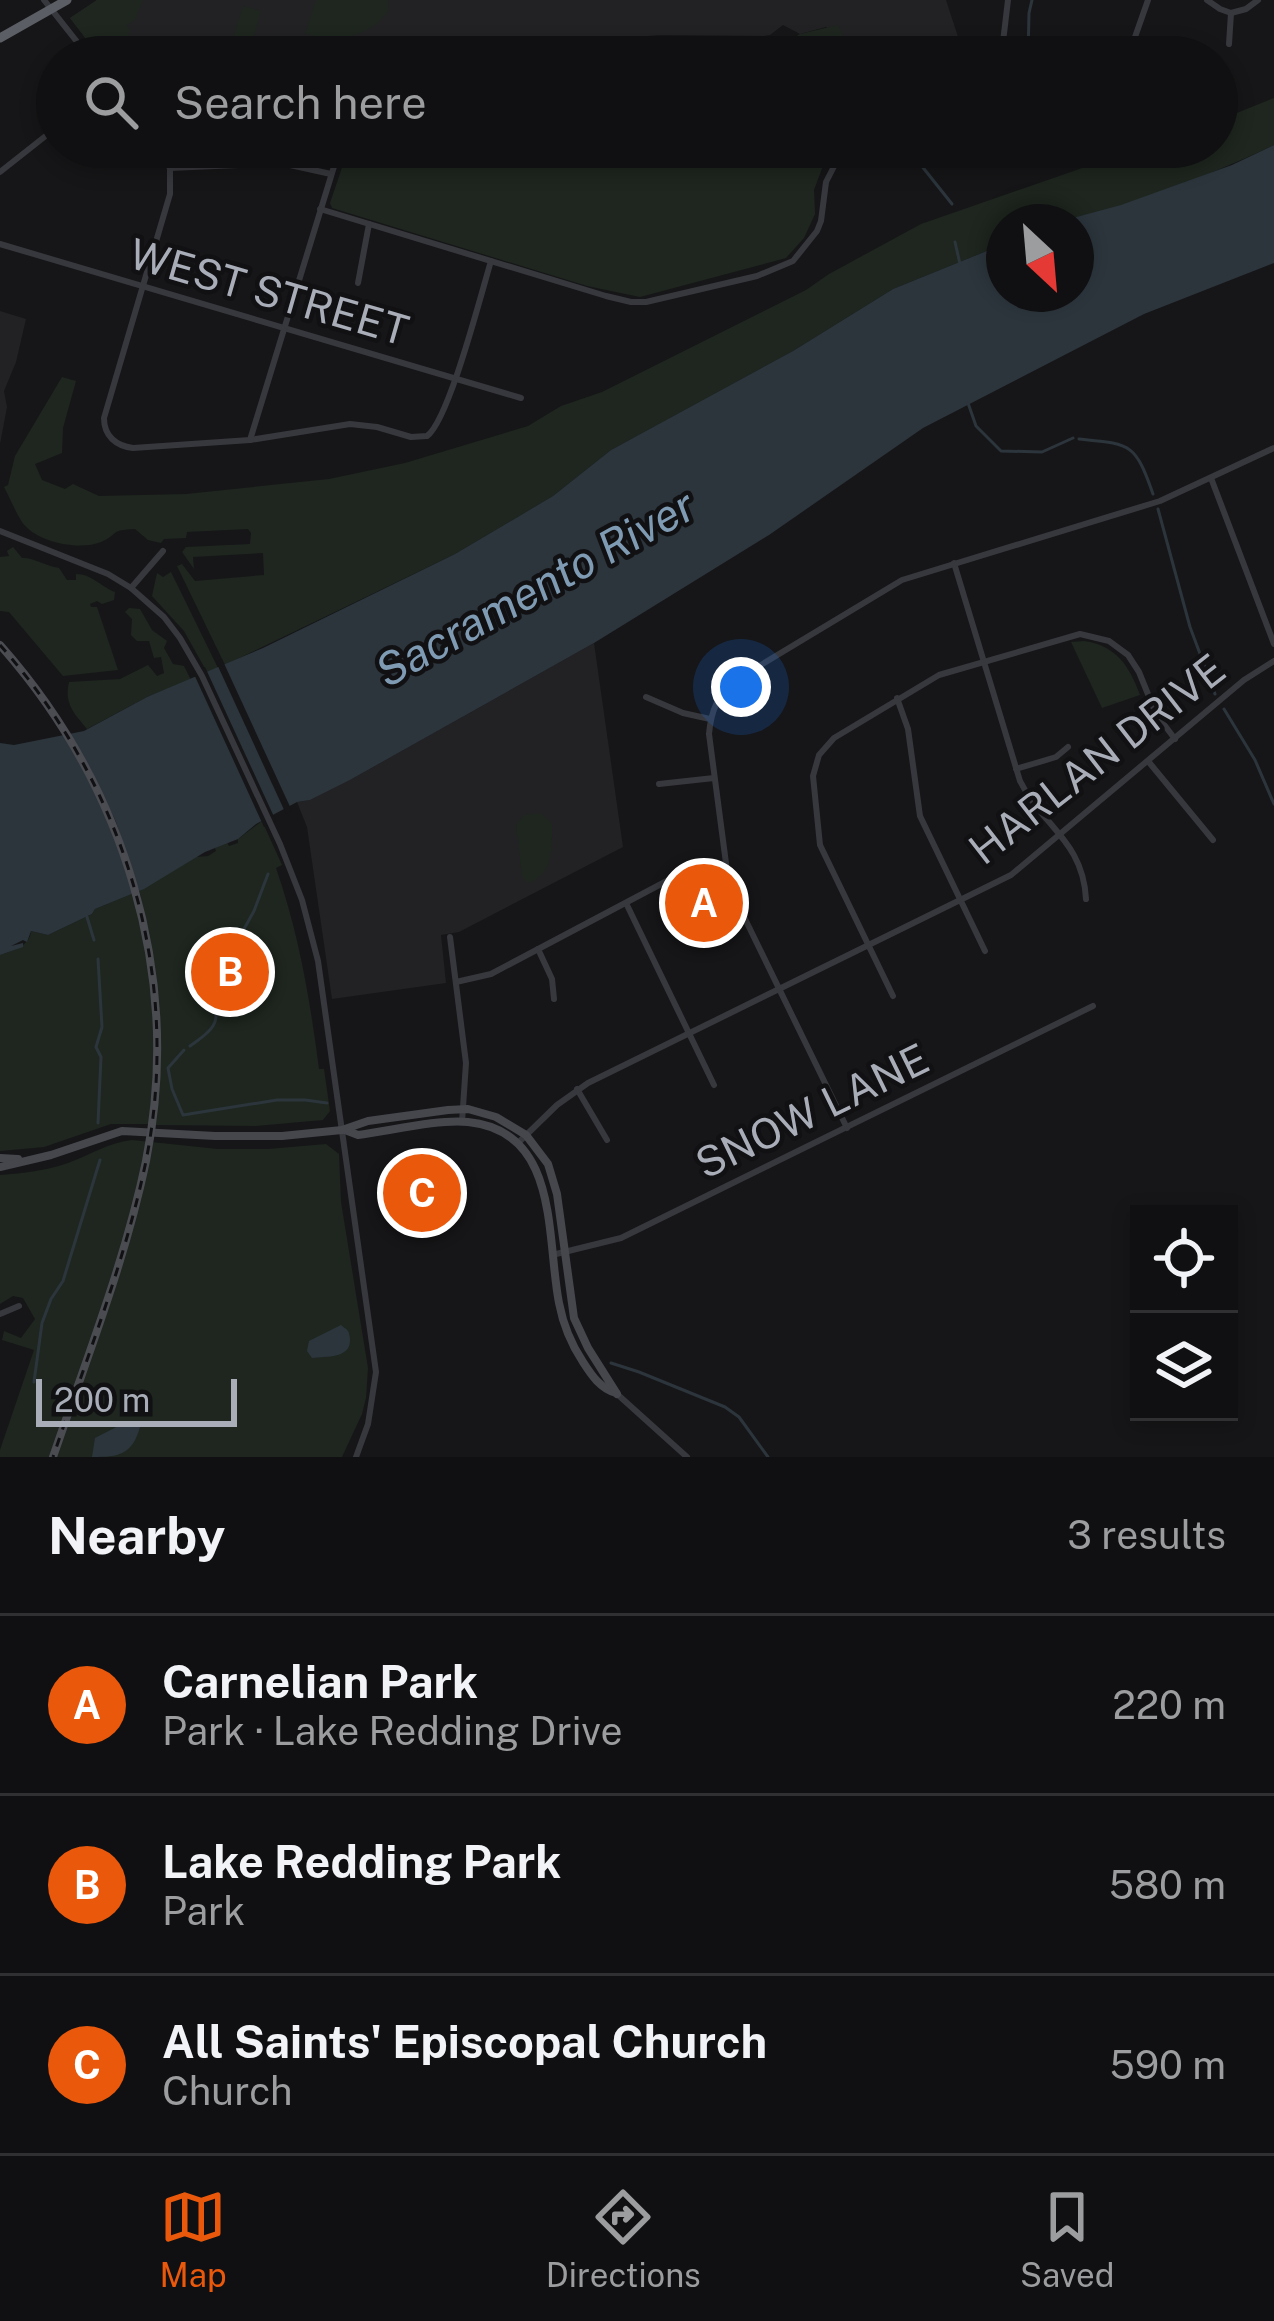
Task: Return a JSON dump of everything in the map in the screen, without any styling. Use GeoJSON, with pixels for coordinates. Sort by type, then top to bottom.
{"type":"FeatureCollection","features":[{"type":"Feature","properties":{"kind":"highway"},"geometry":{"type":"LineString","coordinates":[[0,38],[48,4],[67,0]]}},
{"type":"Feature","properties":{"kind":"main road"},"geometry":{"type":"LineString","coordinates":[[342,1130],[354,1124],[464,1109],[504,1120],[526,1135],[553,1175],[574,1318],[617,1394]]}},
{"type":"Feature","properties":{"kind":"main road"},"geometry":{"type":"LineString","coordinates":[[0,1163],[51,1156],[122,1131],[251,1137],[342,1130],[358,1135],[462,1122],[494,1129],[518,1143],[533,1163],[544,1187],[560,1310],[572,1343],[600,1384],[617,1394]]}},
{"type":"Feature","properties":{"kind":"street"},"geometry":{"type":"LineString","coordinates":[[1004,36],[1008,0]]}},
{"type":"Feature","properties":{"kind":"street"},"geometry":{"type":"LineString","coordinates":[[1135,36],[1148,0]]}},
{"type":"Feature","properties":{"kind":"street"},"geometry":{"type":"LineString","coordinates":[[1207,0],[1231,13],[1258,0]]}},
{"type":"Feature","properties":{"kind":"street"},"geometry":{"type":"LineString","coordinates":[[48,4],[73,36]]}},
{"type":"Feature","properties":{"kind":"street"},"geometry":{"type":"LineString","coordinates":[[1230,36],[1231,13]]}},
{"type":"Feature","properties":{"kind":"street"},"geometry":{"type":"LineString","coordinates":[[0,172],[36,144]]}},
{"type":"Feature","properties":{"kind":"street"},"geometry":{"type":"LineString","coordinates":[[170,168],[170,194],[105,412],[108,433],[116,443],[133,448],[250,440],[350,424],[428,436],[438,425],[491,261]]}},
{"type":"Feature","properties":{"kind":"street"},"geometry":{"type":"LineString","coordinates":[[304,168],[331,174]]}},
{"type":"Feature","properties":{"kind":"street"},"geometry":{"type":"LineString","coordinates":[[250,440],[333,168]]}},
{"type":"Feature","properties":{"kind":"street"},"geometry":{"type":"LineString","coordinates":[[320,209],[621,300],[653,301],[757,276],[793,261],[819,226],[826,182],[833,168]]}},
{"type":"Feature","properties":{"kind":"street"},"geometry":{"type":"LineString","coordinates":[[358,283],[369,224]]}},
{"type":"Feature","properties":{"kind":"street","name":"WEST STREET"},"geometry":{"type":"LineString","coordinates":[[0,244],[520,398]]}},
{"type":"Feature","properties":{"kind":"street"},"geometry":{"type":"LineString","coordinates":[[847,1128],[731,891],[709,734],[718,698],[736,680],[898,582],[1160,501],[1274,448]]}},
{"type":"Feature","properties":{"kind":"street"},"geometry":{"type":"LineString","coordinates":[[1210,478],[1274,644]]}},
{"type":"Feature","properties":{"kind":"street"},"geometry":{"type":"LineString","coordinates":[[0,531],[89,565],[131,588],[164,617],[191,655],[302,900],[316,948],[376,1372],[368,1424],[356,1457]]}},
{"type":"Feature","properties":{"kind":"street"},"geometry":{"type":"LineString","coordinates":[[131,588],[163,551]]}},
{"type":"Feature","properties":{"kind":"street"},"geometry":{"type":"LineString","coordinates":[[954,563],[1016,769],[1025,790],[1080,864],[1086,899]]}},
{"type":"Feature","properties":{"kind":"street"},"geometry":{"type":"LineString","coordinates":[[892,996],[823,853],[813,776],[819,754],[834,738],[939,675],[1071,634],[1109,641],[1126,652],[1156,714],[1174,739]]}},
{"type":"Feature","properties":{"kind":"street","name":"HARLAN DRIVE"},"geometry":{"type":"LineString","coordinates":[[518,1143],[577,1089],[1011,875],[1214,705],[1274,661]]}},
{"type":"Feature","properties":{"kind":"street"},"geometry":{"type":"LineString","coordinates":[[646,697],[710,719]]}},
{"type":"Feature","properties":{"kind":"street"},"geometry":{"type":"LineString","coordinates":[[897,698],[908,728],[917,808],[985,951]]}},
{"type":"Feature","properties":{"kind":"street"},"geometry":{"type":"LineString","coordinates":[[1016,769],[1052,759],[1068,747]]}},
{"type":"Feature","properties":{"kind":"street"},"geometry":{"type":"LineString","coordinates":[[1148,761],[1213,840]]}},
{"type":"Feature","properties":{"kind":"street"},"geometry":{"type":"LineString","coordinates":[[659,784],[714,778]]}},
{"type":"Feature","properties":{"kind":"street"},"geometry":{"type":"LineString","coordinates":[[456,982],[485,976],[685,872],[724,864]]}},
{"type":"Feature","properties":{"kind":"street"},"geometry":{"type":"LineString","coordinates":[[626,903],[714,1084]]}},
{"type":"Feature","properties":{"kind":"street"},"geometry":{"type":"LineString","coordinates":[[450,937],[465,1051],[462,1122]]}},
{"type":"Feature","properties":{"kind":"street"},"geometry":{"type":"LineString","coordinates":[[538,949],[552,979],[554,999]]}},
{"type":"Feature","properties":{"kind":"street","name":"SNOW LANE"},"geometry":{"type":"LineString","coordinates":[[552,1255],[621,1238],[1093,1006]]}},
{"type":"Feature","properties":{"kind":"street"},"geometry":{"type":"LineString","coordinates":[[577,1089],[607,1140]]}},
{"type":"Feature","properties":{"kind":"street"},"geometry":{"type":"LineString","coordinates":[[0,1314],[19,1306]]}},
{"type":"Feature","properties":{"kind":"street"},"geometry":{"type":"LineString","coordinates":[[617,1394],[687,1457]]}},
{"type":"Feature","properties":{"kind":"shaded area"},"geometry":{"type":"Polygon","coordinates":[[[97,0],[946,0],[958,36],[836,36],[826,27],[800,34],[783,25],[764,36],[84,36],[70,18],[97,0]]]}},
{"type":"Feature","properties":{"kind":"shaded area"},"geometry":{"type":"Polygon","coordinates":[[[97,0],[143,0],[135,20],[127,25],[128,36],[84,36],[70,18],[97,0]]]}},
{"type":"Feature","properties":{"kind":"shaded area"},"geometry":{"type":"Polygon","coordinates":[[[316,0],[388,0],[389,10],[381,20],[362,32],[351,36],[305,34],[316,0]]]}},
{"type":"Feature","properties":{"kind":"shaded area"},"geometry":{"type":"Polygon","coordinates":[[[243,6],[261,11],[254,36],[234,36],[243,6]]]}},
{"type":"Feature","properties":{"kind":"shaded area"},"geometry":{"type":"Polygon","coordinates":[[[838,25],[843,36],[797,36],[838,25]]]}},
{"type":"Feature","properties":{"kind":"shaded area"},"geometry":{"type":"Polygon","coordinates":[[[1274,98],[1274,145],[1238,161],[1238,113],[1274,98]]]}},
{"type":"Feature","properties":{"kind":"shaded area"},"geometry":{"type":"Polygon","coordinates":[[[342,168],[822,168],[814,190],[815,214],[804,238],[786,258],[640,297],[587,286],[332,208],[342,168]]]}},
{"type":"Feature","properties":{"kind":"shaded area"},"geometry":{"type":"Polygon","coordinates":[[[1082,168],[1221,168],[1094,212],[1094,204],[986,204],[986,251],[893,289],[793,351],[611,450],[553,496],[455,554],[225,665],[177,566],[182,564],[195,581],[264,575],[263,553],[193,557],[194,569],[182,552],[186,547],[250,544],[248,529],[187,532],[186,538],[161,543],[135,529],[118,531],[92,545],[70,545],[28,529],[4,487],[15,456],[62,377],[76,381],[63,428],[62,453],[35,464],[42,480],[65,489],[73,484],[99,496],[186,494],[329,479],[405,463],[528,426],[806,290],[921,224],[1082,168]]]}},
{"type":"Feature","properties":{"kind":"shaded area"},"geometry":{"type":"Polygon","coordinates":[[[0,311],[26,319],[4,391],[7,407],[0,444],[0,311]]]}},
{"type":"Feature","properties":{"kind":"shaded area"},"geometry":{"type":"Polygon","coordinates":[[[13,547],[22,558],[59,568],[67,580],[82,575],[115,592],[114,600],[90,604],[97,607],[118,670],[63,676],[9,612],[0,611],[0,557],[9,556],[7,551],[13,547]]]}},
{"type":"Feature","properties":{"kind":"shaded area"},"geometry":{"type":"Polygon","coordinates":[[[171,572],[218,668],[207,672],[184,631],[152,596],[157,573],[163,577],[171,572]]]}},
{"type":"Feature","properties":{"kind":"shaded area"},"geometry":{"type":"Polygon","coordinates":[[[140,609],[152,630],[167,641],[164,648],[173,664],[184,666],[191,680],[87,729],[69,702],[69,682],[120,679],[148,665],[157,676],[164,673],[161,657],[154,658],[149,641],[137,641],[131,635],[132,619],[125,612],[140,609]]]}},
{"type":"Feature","properties":{"kind":"shaded area"},"geometry":{"type":"Polygon","coordinates":[[[1071,642],[1105,647],[1120,659],[1140,695],[1102,708],[1071,642]]]}},
{"type":"Feature","properties":{"kind":"shaded area"},"geometry":{"type":"Polygon","coordinates":[[[594,643],[623,847],[459,932],[441,935],[446,983],[332,999],[307,827],[297,802],[350,780],[594,643]]]}},
{"type":"Feature","properties":{"kind":"shaded area"},"geometry":{"type":"Polygon","coordinates":[[[541,813],[552,824],[550,859],[543,874],[528,883],[522,877],[516,825],[524,815],[541,813]]]}},
{"type":"Feature","properties":{"kind":"shaded area"},"geometry":{"type":"Polygon","coordinates":[[[262,821],[282,865],[276,868],[297,942],[330,1111],[323,1120],[256,1126],[154,1125],[157,1007],[139,891],[196,857],[208,856],[227,842],[229,846],[238,843],[262,821]]]}},
{"type":"Feature","properties":{"kind":"shaded area"},"geometry":{"type":"Polygon","coordinates":[[[714,874],[735,916],[696,935],[672,886],[714,874]]]}},
{"type":"Feature","properties":{"kind":"shaded area"},"geometry":{"type":"Polygon","coordinates":[[[134,893],[152,1008],[150,1124],[111,1124],[44,1147],[0,1151],[0,955],[24,944],[31,931],[48,935],[134,893]]]}},
{"type":"Feature","properties":{"kind":"shaded area"},"geometry":{"type":"Polygon","coordinates":[[[132,1140],[218,1149],[326,1144],[339,1154],[341,1202],[368,1368],[362,1414],[342,1457],[0,1457],[34,1350],[2,1340],[4,1331],[21,1338],[35,1319],[23,1298],[13,1296],[0,1304],[0,1175],[51,1168],[132,1140]]]}},
{"type":"Feature","properties":{"kind":"water","name":"Sacramento River"},"geometry":{"type":"Polygon","coordinates":[[[1274,145],[1274,263],[1144,314],[923,428],[769,535],[594,643],[144,889],[48,935],[31,931],[27,942],[23,940],[11,946],[23,943],[23,947],[0,955],[0,743],[14,745],[84,731],[455,554],[553,496],[611,450],[793,351],[893,289],[986,251],[986,312],[1094,312],[1094,212],[1224,168],[1238,168],[1238,162],[1274,145]]]}},
{"type":"Feature","properties":{"kind":"water"},"geometry":{"type":"Polygon","coordinates":[[[341,1325],[350,1336],[346,1350],[312,1358],[307,1351],[309,1341],[341,1325]]]}},
{"type":"Feature","properties":{"kind":"water"},"geometry":{"type":"Polygon","coordinates":[[[128,1421],[140,1427],[128,1449],[92,1457],[95,1438],[128,1421]]]}},
{"type":"Feature","properties":{"kind":"pier"},"geometry":{"type":"Polygon","coordinates":[[[222,659],[292,811],[286,814],[216,662],[222,659]]]}},
{"type":"Feature","properties":{"kind":"pier"},"geometry":{"type":"Polygon","coordinates":[[[205,667],[276,821],[264,827],[193,672],[205,667]]]}},
{"type":"Feature","properties":{"kind":"pier"},"geometry":{"type":"Polygon","coordinates":[[[66,728],[116,822],[141,897],[136,899],[104,810],[61,729],[66,728]]]}},
{"type":"Feature","properties":{"kind":"waterway"},"geometry":{"type":"LineString","coordinates":[[1028,36],[1032,0]]}},
{"type":"Feature","properties":{"kind":"waterway"},"geometry":{"type":"LineString","coordinates":[[923,168],[952,204]]}},
{"type":"Feature","properties":{"kind":"waterway"},"geometry":{"type":"LineString","coordinates":[[955,242],[960,264]]}},
{"type":"Feature","properties":{"kind":"waterway"},"geometry":{"type":"LineString","coordinates":[[968,403],[976,426],[1001,451],[1042,452],[1073,438]]}},
{"type":"Feature","properties":{"kind":"waterway"},"geometry":{"type":"LineString","coordinates":[[1079,439],[1128,449],[1141,464],[1153,494]]}},
{"type":"Feature","properties":{"kind":"waterway"},"geometry":{"type":"LineString","coordinates":[[1158,509],[1190,627],[1215,694]]}},
{"type":"Feature","properties":{"kind":"waterway"},"geometry":{"type":"LineString","coordinates":[[1224,709],[1255,760],[1274,804]]}},
{"type":"Feature","properties":{"kind":"waterway"},"geometry":{"type":"LineString","coordinates":[[190,1046],[215,1021],[210,990],[254,911],[268,874]]}},
{"type":"Feature","properties":{"kind":"waterway"},"geometry":{"type":"LineString","coordinates":[[87,917],[94,940]]}},
{"type":"Feature","properties":{"kind":"waterway"},"geometry":{"type":"LineString","coordinates":[[98,959],[102,1027],[96,1047],[101,1057],[98,1123]]}},
{"type":"Feature","properties":{"kind":"waterway"},"geometry":{"type":"LineString","coordinates":[[184,1050],[168,1068],[183,1115],[277,1100],[327,1103]]}},
{"type":"Feature","properties":{"kind":"waterway"},"geometry":{"type":"LineString","coordinates":[[34,1382],[42,1323],[63,1281],[100,1160]]}},
{"type":"Feature","properties":{"kind":"waterway"},"geometry":{"type":"LineString","coordinates":[[611,1363],[725,1407],[739,1417],[768,1457]]}},
{"type":"Feature","properties":{"kind":"railway"},"geometry":{"type":"LineString","coordinates":[[0,645],[44,700],[81,759],[111,821],[134,886],[149,953],[156,1022],[155,1091],[146,1161],[104,1310],[53,1457]]}},
{"type":"Feature","properties":{"kind":"place","name":"Carnelian Park"},"geometry":{"type":"Point","coordinates":[704,903]}},
{"type":"Feature","properties":{"kind":"place","name":"Lake Redding Park"},"geometry":{"type":"Point","coordinates":[230,972]}},
{"type":"Feature","properties":{"kind":"place","name":"All Saints' Episcopal Church"},"geometry":{"type":"Point","coordinates":[422,1193]}}]}
